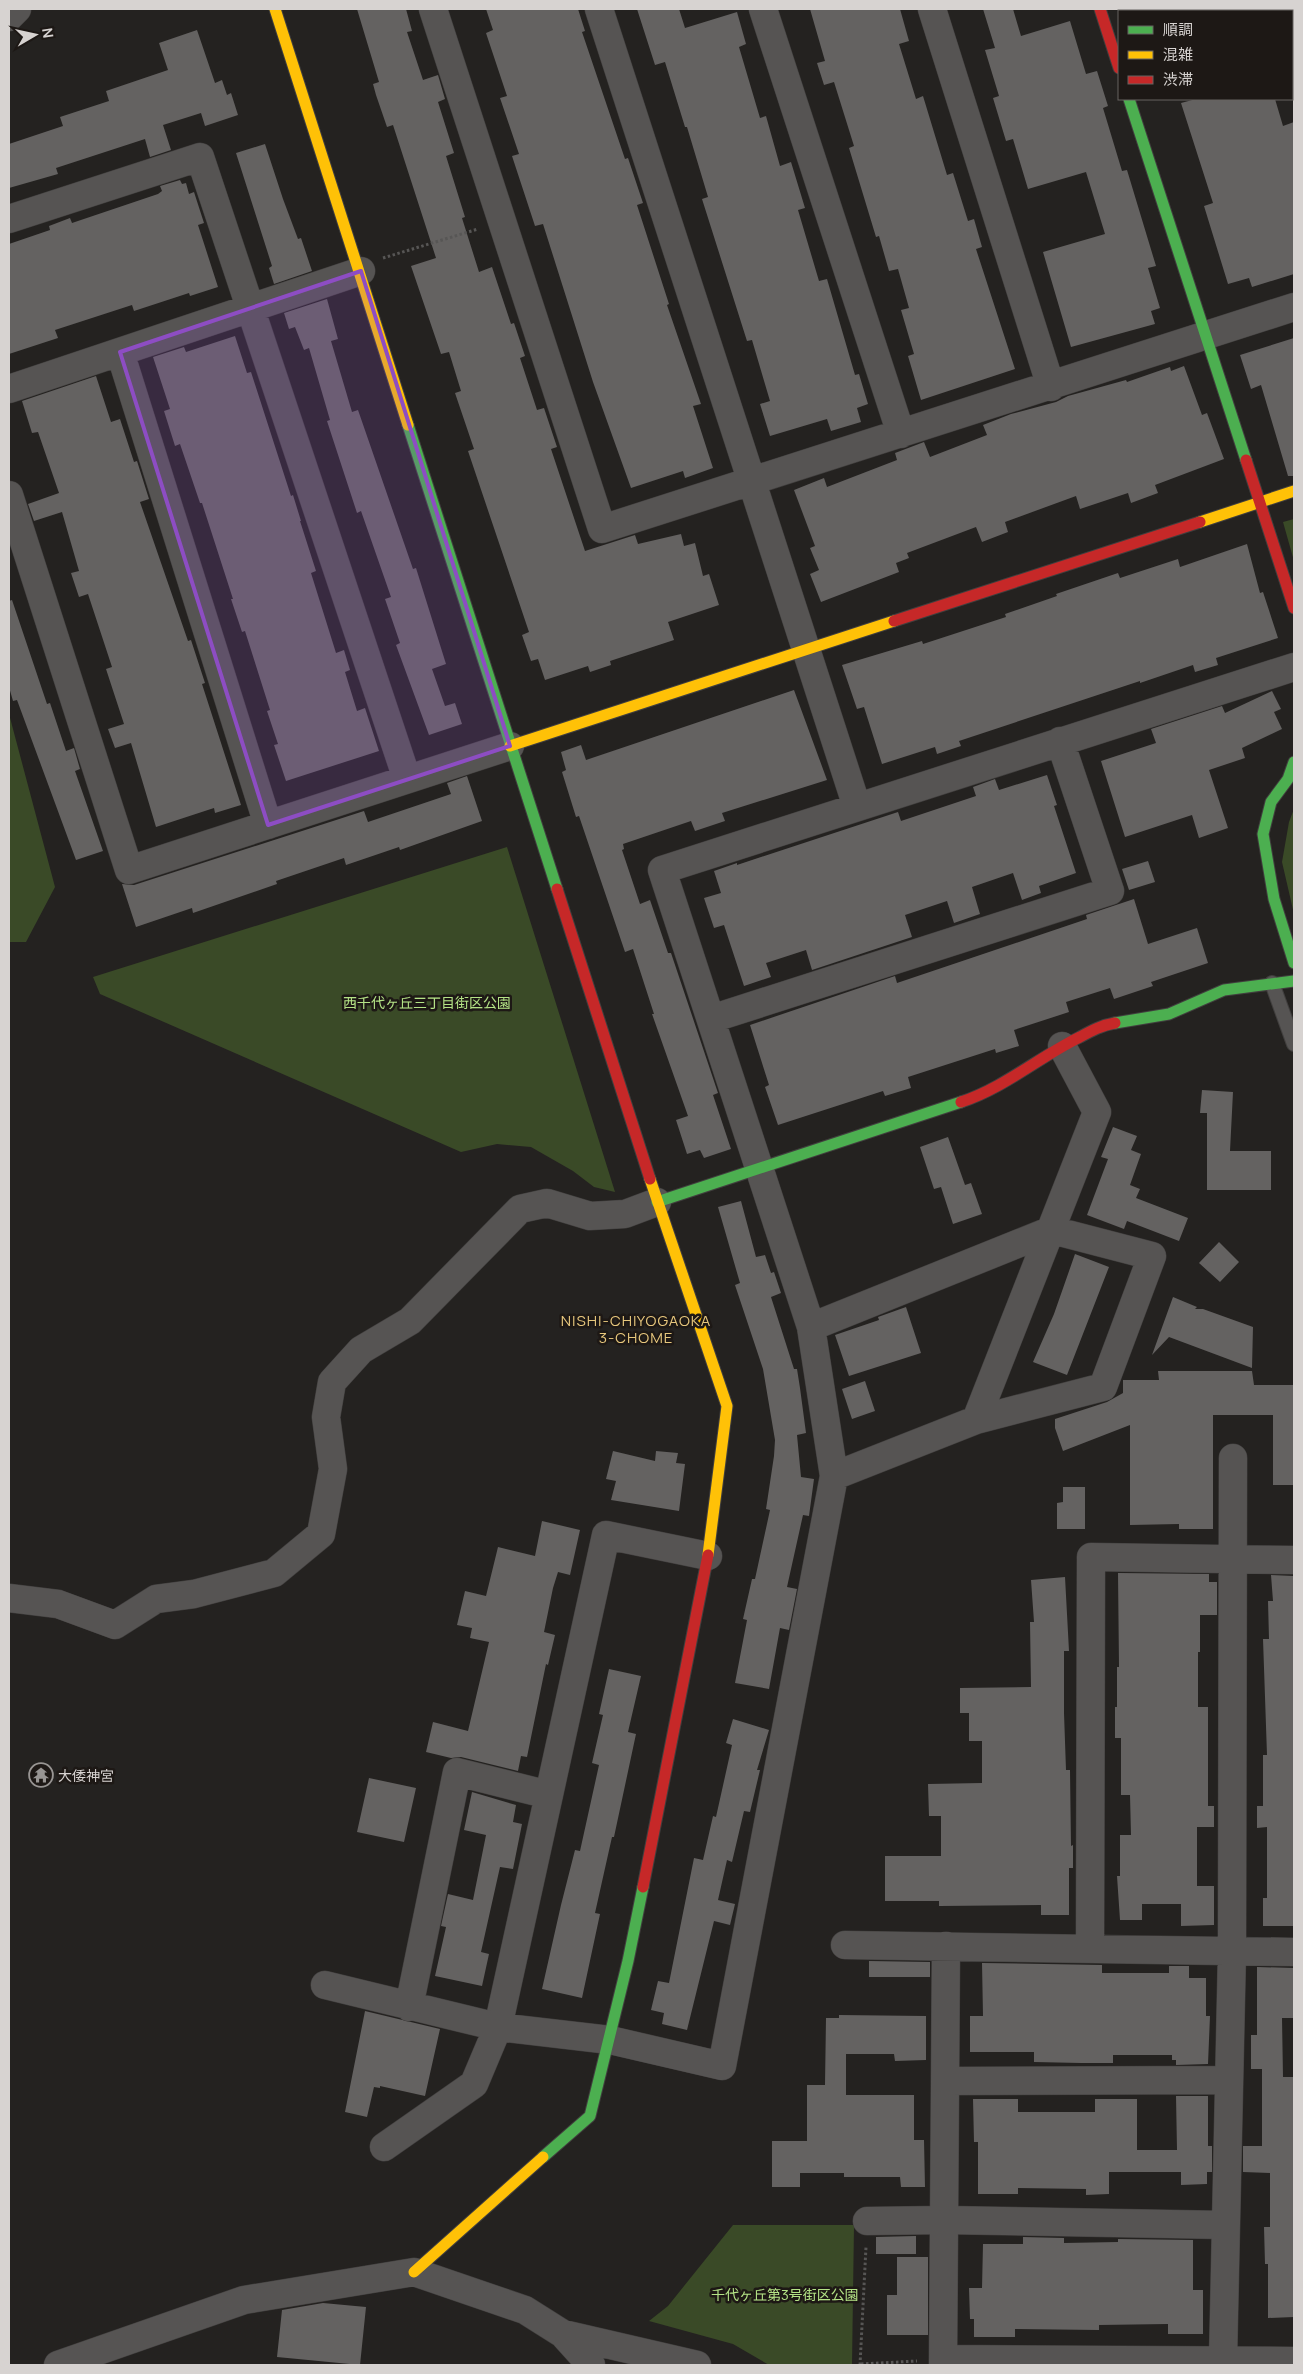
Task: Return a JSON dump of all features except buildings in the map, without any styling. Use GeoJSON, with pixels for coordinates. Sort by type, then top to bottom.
{"type":"FeatureCollection","features":[{"type":"Feature","properties":{"kind":"street"},"geometry":{"type":"LineString","coordinates":[[9,17],[17,9]]}},
{"type":"Feature","properties":{"kind":"street"},"geometry":{"type":"LineString","coordinates":[[275,9],[368,266],[510,746],[657,1202],[726,1406],[708,1556],[628,1961],[590,2116],[414,2272]]}},
{"type":"Feature","properties":{"kind":"street"},"geometry":{"type":"LineString","coordinates":[[433,9],[602,529],[1051,387],[1294,307]]}},
{"type":"Feature","properties":{"kind":"street"},"geometry":{"type":"LineString","coordinates":[[599,9],[857,806]]}},
{"type":"Feature","properties":{"kind":"street"},"geometry":{"type":"LineString","coordinates":[[763,9],[901,434]]}},
{"type":"Feature","properties":{"kind":"street"},"geometry":{"type":"LineString","coordinates":[[932,9],[1051,387]]}},
{"type":"Feature","properties":{"kind":"street"},"geometry":{"type":"LineString","coordinates":[[1100,9],[1118,65]]}},
{"type":"Feature","properties":{"kind":"street"},"geometry":{"type":"LineString","coordinates":[[1129,100],[1294,608]]}},
{"type":"Feature","properties":{"kind":"street"},"geometry":{"type":"LineString","coordinates":[[9,219],[200,157],[407,780]]}},
{"type":"Feature","properties":{"kind":"street"},"geometry":{"type":"LineString","coordinates":[[9,389],[368,266]]}},
{"type":"Feature","properties":{"kind":"street"},"geometry":{"type":"LineString","coordinates":[[120,352],[268,825]]}},
{"type":"Feature","properties":{"kind":"street"},"geometry":{"type":"LineString","coordinates":[[9,495],[129,870],[806,648],[1294,492]]}},
{"type":"Feature","properties":{"kind":"street"},"geometry":{"type":"LineString","coordinates":[[325,1985],[409,2007],[498,2027],[610,2040],[722,2066],[834,1476],[811,1327],[662,870],[1294,667]]}},
{"type":"Feature","properties":{"kind":"street"},"geometry":{"type":"LineString","coordinates":[[711,1020],[1110,891],[1060,741]]}},
{"type":"Feature","properties":{"kind":"street"},"geometry":{"type":"LineString","coordinates":[[1294,762],[1288,779],[1271,802],[1262,834],[1274,899],[1294,963]]}},
{"type":"Feature","properties":{"kind":"street"},"geometry":{"type":"LineString","coordinates":[[9,1598],[58,1604],[115,1625],[156,1599],[194,1594],[274,1573],[321,1534],[334,1469],[326,1417],[332,1382],[360,1350],[410,1321],[520,1209],[547,1204],[590,1216],[625,1214],[758,1167],[982,1095],[1062,1046],[1104,1025],[1169,1014],[1224,990],[1294,981]]}},
{"type":"Feature","properties":{"kind":"street"},"geometry":{"type":"LineString","coordinates":[[976,1420],[1097,1112],[1062,1046]]}},
{"type":"Feature","properties":{"kind":"street"},"geometry":{"type":"LineString","coordinates":[[811,1327],[1052,1230],[1152,1256],[1103,1388],[976,1420],[834,1476]]}},
{"type":"Feature","properties":{"kind":"street"},"geometry":{"type":"LineString","coordinates":[[1223,2360],[1232,1951],[1233,1458]]}},
{"type":"Feature","properties":{"kind":"street"},"geometry":{"type":"LineString","coordinates":[[384,2147],[474,2084],[498,2027],[606,1535],[708,1556]]}},
{"type":"Feature","properties":{"kind":"street"},"geometry":{"type":"LineString","coordinates":[[1090,1949],[1091,1557],[1294,1560]]}},
{"type":"Feature","properties":{"kind":"street"},"geometry":{"type":"LineString","coordinates":[[409,2007],[457,1772],[549,1796]]}},
{"type":"Feature","properties":{"kind":"street"},"geometry":{"type":"LineString","coordinates":[[844,1945],[1294,1952]]}},
{"type":"Feature","properties":{"kind":"street"},"geometry":{"type":"LineString","coordinates":[[946,1946],[943,2362],[1294,2361]]}},
{"type":"Feature","properties":{"kind":"street"},"geometry":{"type":"LineString","coordinates":[[945,2081],[1229,2080]]}},
{"type":"Feature","properties":{"kind":"street"},"geometry":{"type":"LineString","coordinates":[[867,2221],[944,2220],[1226,2225]]}},
{"type":"Feature","properties":{"kind":"street"},"geometry":{"type":"LineString","coordinates":[[58,2365],[244,2300],[414,2272],[525,2310],[563,2334],[592,2365]]}},
{"type":"Feature","properties":{"kind":"street"},"geometry":{"type":"LineString","coordinates":[[563,2334],[697,2365]]}},
{"type":"Feature","properties":{"kind":"lane"},"geometry":{"type":"LineString","coordinates":[[1272,983],[1294,1044]]}},
{"type":"Feature","properties":{"kind":"path"},"geometry":{"type":"LineString","coordinates":[[368,266],[502,222]]}},
{"type":"Feature","properties":{"kind":"path"},"geometry":{"type":"LineString","coordinates":[[867,2221],[860,2364],[943,2362]]}},
{"type":"Feature","properties":{"kind":"highlighted area"},"geometry":{"type":"Polygon","coordinates":[[[361,271],[510,746],[268,825],[120,352],[361,271]]]}},
{"type":"Feature","properties":{"kind":"green space"},"geometry":{"type":"Polygon","coordinates":[[[1294,519],[1294,561],[1283,522],[1294,519]]]}},
{"type":"Feature","properties":{"kind":"green space"},"geometry":{"type":"Polygon","coordinates":[[[9,714],[55,887],[26,942],[9,942],[9,714]]]}},
{"type":"Feature","properties":{"kind":"green space"},"geometry":{"type":"Polygon","coordinates":[[[1294,809],[1294,914],[1282,862],[1289,822],[1294,809]]]}},
{"type":"Feature","properties":{"kind":"green space","name":"西千代ヶ丘三丁目街区公園"},"geometry":{"type":"Polygon","coordinates":[[[507,847],[615,1192],[594,1187],[573,1171],[531,1147],[497,1144],[461,1152],[100,994],[93,977],[507,847]]]}},
{"type":"Feature","properties":{"kind":"green space","name":"千代ヶ丘第3号街区公園"},"geometry":{"type":"Polygon","coordinates":[[[733,2225],[854,2225],[852,2365],[769,2365],[733,2344],[649,2321],[668,2306],[733,2225]]]}},
{"type":"Feature","properties":{"kind":"traffic: fast"},"geometry":{"type":"LineString","coordinates":[[1129,100],[1246,460]]}},
{"type":"Feature","properties":{"kind":"traffic: fast"},"geometry":{"type":"LineString","coordinates":[[408,425],[557,889]]}},
{"type":"Feature","properties":{"kind":"traffic: fast"},"geometry":{"type":"LineString","coordinates":[[1294,762],[1288,779],[1271,802],[1263,834],[1274,899],[1294,963]]}},
{"type":"Feature","properties":{"kind":"traffic: fast"},"geometry":{"type":"LineString","coordinates":[[1115,1023],[1169,1014],[1224,990],[1294,981]]}},
{"type":"Feature","properties":{"kind":"traffic: fast"},"geometry":{"type":"LineString","coordinates":[[657,1202],[961,1102]]}},
{"type":"Feature","properties":{"kind":"traffic: fast"},"geometry":{"type":"LineString","coordinates":[[543,2157],[590,2116],[628,1961],[643,1887]]}},
{"type":"Feature","properties":{"kind":"traffic: slow"},"geometry":{"type":"LineString","coordinates":[[275,9],[408,425]]}},
{"type":"Feature","properties":{"kind":"traffic: slow"},"geometry":{"type":"LineString","coordinates":[[1200,522],[1294,491]]}},
{"type":"Feature","properties":{"kind":"traffic: slow"},"geometry":{"type":"LineString","coordinates":[[510,746],[894,621]]}},
{"type":"Feature","properties":{"kind":"traffic: slow"},"geometry":{"type":"LineString","coordinates":[[650,1179],[727,1406],[708,1555]]}},
{"type":"Feature","properties":{"kind":"traffic: slow"},"geometry":{"type":"LineString","coordinates":[[414,2272],[543,2157]]}},
{"type":"Feature","properties":{"kind":"traffic: jam"},"geometry":{"type":"LineString","coordinates":[[1100,9],[1118,65]]}},
{"type":"Feature","properties":{"kind":"traffic: jam"},"geometry":{"type":"LineString","coordinates":[[1246,460],[1294,608]]}},
{"type":"Feature","properties":{"kind":"traffic: jam"},"geometry":{"type":"LineString","coordinates":[[894,621],[1200,522]]}},
{"type":"Feature","properties":{"kind":"traffic: jam"},"geometry":{"type":"LineString","coordinates":[[557,889],[650,1179]]}},
{"type":"Feature","properties":{"kind":"traffic: jam"},"geometry":{"type":"LineString","coordinates":[[961,1102],[1007,1081],[1088,1033],[1115,1023]]}},
{"type":"Feature","properties":{"kind":"traffic: jam"},"geometry":{"type":"LineString","coordinates":[[643,1887],[708,1555]]}},
{"type":"Feature","properties":{"kind":"place","name":"大倭神宮"},"geometry":{"type":"Point","coordinates":[41,1775]}},
{"type":"Feature","properties":{"kind":"district","name":"NISHI-CHIYOGAOKA 3-CHOME"},"geometry":{"type":"Point","coordinates":[636,1328]}}]}
